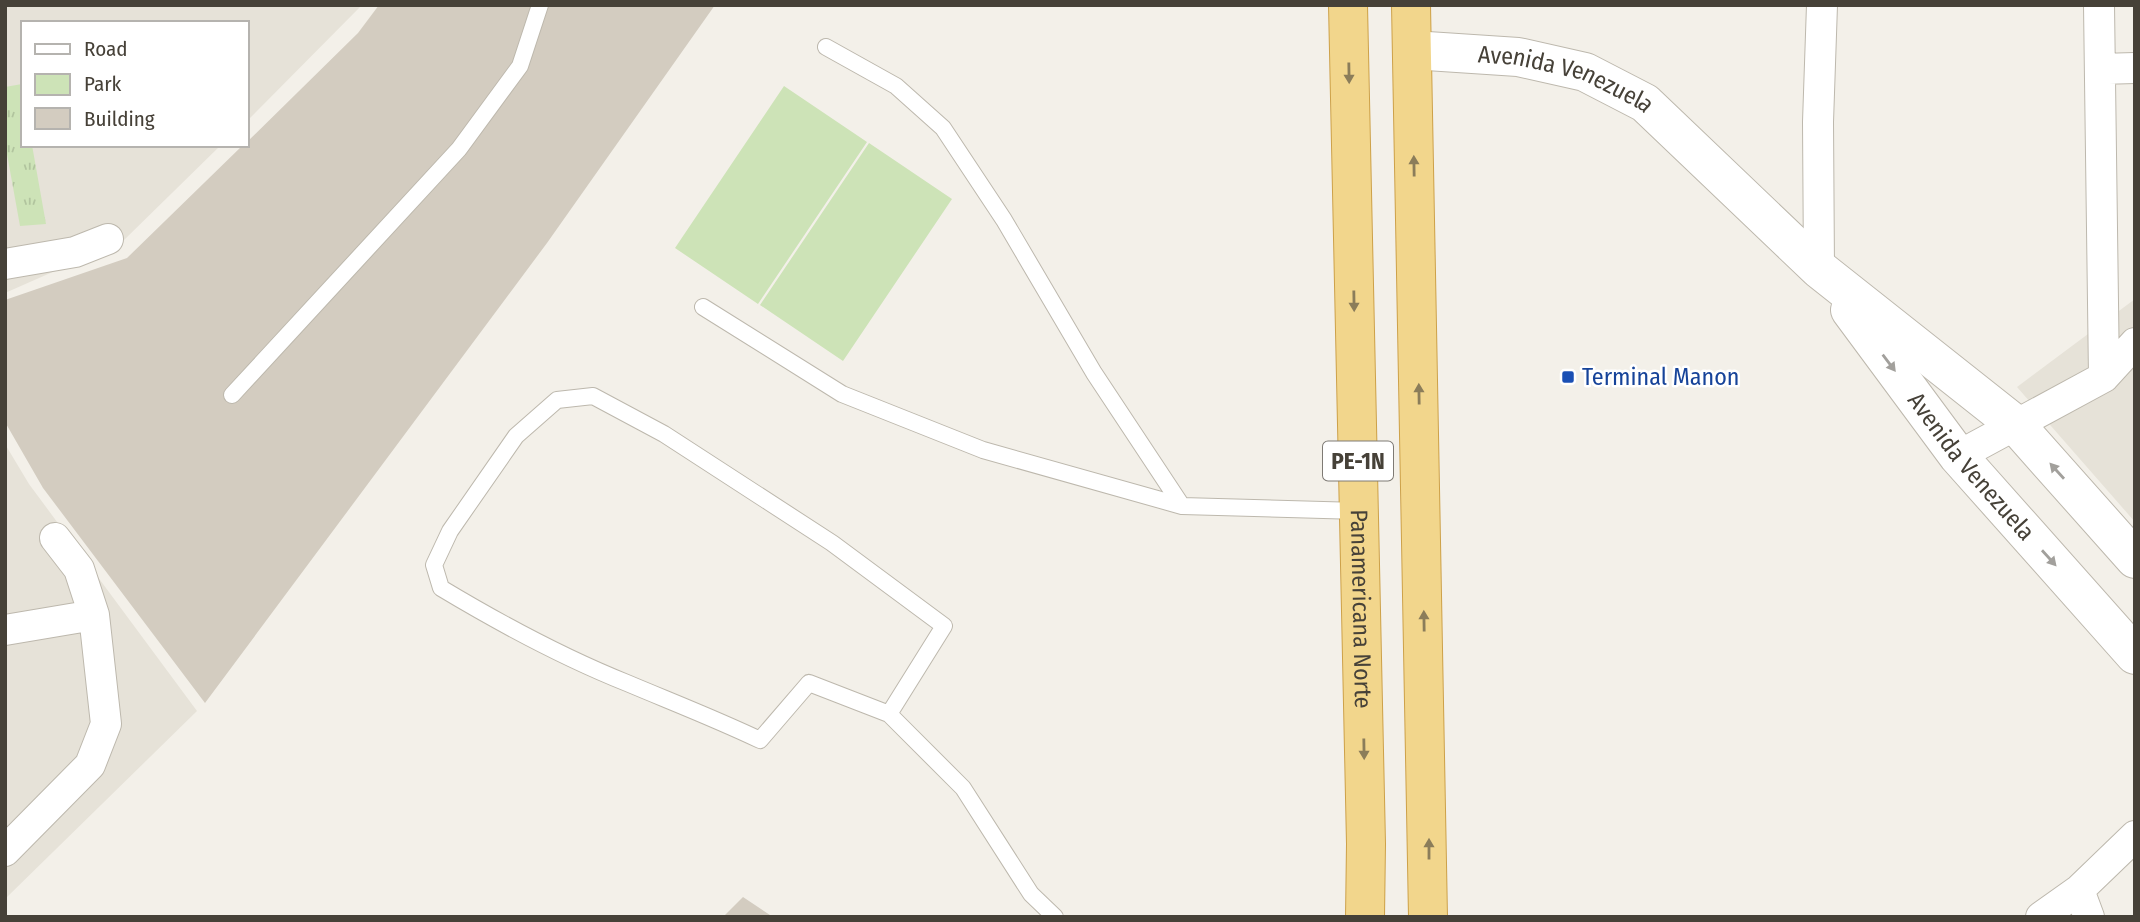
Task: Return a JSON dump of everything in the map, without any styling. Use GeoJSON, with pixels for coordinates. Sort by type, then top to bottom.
{"type":"FeatureCollection","features":[{"type":"Feature","properties":{"kind":"highway","name":"Panamericana Norte"},"geometry":{"type":"LineString","coordinates":[[1348,5],[1365,917]]}},
{"type":"Feature","properties":{"kind":"highway","name":"PE-1N"},"geometry":{"type":"LineString","coordinates":[[1411,5],[1431,914]]}},
{"type":"Feature","properties":{"kind":"street"},"geometry":{"type":"LineString","coordinates":[[1819,269],[1818,122],[1822,5]]}},
{"type":"Feature","properties":{"kind":"street"},"geometry":{"type":"LineString","coordinates":[[2099,5],[2104,377]]}},
{"type":"Feature","properties":{"kind":"street","name":"Avenida Venezuela"},"geometry":{"type":"LineString","coordinates":[[1412,50],[1518,57],[1585,72],[1646,103],[1819,269],[2016,425],[2135,559]]}},
{"type":"Feature","properties":{"kind":"street"},"geometry":{"type":"LineString","coordinates":[[2100,69],[2135,68]]}},
{"type":"Feature","properties":{"kind":"street"},"geometry":{"type":"LineString","coordinates":[[5,264],[75,253],[108,239]]}},
{"type":"Feature","properties":{"kind":"street","name":"Avenida Venezuela"},"geometry":{"type":"LineString","coordinates":[[1819,269],[1958,456],[2135,655]]}},
{"type":"Feature","properties":{"kind":"street"},"geometry":{"type":"LineString","coordinates":[[1958,456],[2104,377],[2135,344]]}},
{"type":"Feature","properties":{"kind":"street"},"geometry":{"type":"LineString","coordinates":[[5,851],[90,765],[101,743],[106,724],[94,615],[79,569],[55,538]]}},
{"type":"Feature","properties":{"kind":"street"},"geometry":{"type":"LineString","coordinates":[[5,630],[94,615]]}},
{"type":"Feature","properties":{"kind":"street"},"geometry":{"type":"LineString","coordinates":[[2041,917],[2084,904],[2135,836]]}},
{"type":"Feature","properties":{"kind":"lane"},"geometry":{"type":"LineString","coordinates":[[232,395],[459,149],[520,66],[540,5]]}},
{"type":"Feature","properties":{"kind":"lane"},"geometry":{"type":"LineString","coordinates":[[826,47],[896,86],[943,128],[1004,220],[1094,373],[1182,506]]}},
{"type":"Feature","properties":{"kind":"lane"},"geometry":{"type":"LineString","coordinates":[[703,307],[842,394],[983,450],[1182,506],[1359,511]]}},
{"type":"Feature","properties":{"kind":"lane"},"geometry":{"type":"LineString","coordinates":[[889,714],[944,626],[832,543],[664,434],[593,396],[557,400],[516,436],[450,531],[434,565],[441,588],[508,628],[626,683],[694,708],[760,740],[809,683],[889,714],[963,788],[1031,894],[1055,917]]}},
{"type":"Feature","properties":{"kind":"shaded area"},"geometry":{"type":"Polygon","coordinates":[[[5,5],[362,5],[248,120],[248,21],[21,21],[21,147],[219,147],[123,241],[5,293],[5,5]]]}},
{"type":"Feature","properties":{"kind":"shaded area"},"geometry":{"type":"Polygon","coordinates":[[[2135,299],[2135,522],[2017,387],[2135,299]]]}},
{"type":"Feature","properties":{"kind":"shaded area"},"geometry":{"type":"Polygon","coordinates":[[[5,444],[29,484],[197,711],[5,899],[5,444]]]}},
{"type":"Feature","properties":{"kind":"green space"},"geometry":{"type":"Polygon","coordinates":[[[21,84],[21,147],[32,147],[46,224],[20,226],[5,143],[5,87],[21,84]]]}},
{"type":"Feature","properties":{"kind":"green space"},"geometry":{"type":"Polygon","coordinates":[[[784,86],[867,142],[758,304],[675,248],[784,86]]]}},
{"type":"Feature","properties":{"kind":"green space"},"geometry":{"type":"Polygon","coordinates":[[[869,143],[952,199],[843,361],[760,305],[869,143]]]}},
{"type":"Feature","properties":{"kind":"building"},"geometry":{"type":"Polygon","coordinates":[[[379,5],[715,5],[547,243],[205,703],[43,488],[5,422],[5,300],[127,258],[241,147],[248,147],[248,141],[358,33],[379,5]]]}},
{"type":"Feature","properties":{"kind":"building"},"geometry":{"type":"Polygon","coordinates":[[[743,897],[773,917],[723,917],[743,897]]]}},
{"type":"Feature","properties":{"kind":"place","name":"Terminal Manon"},"geometry":{"type":"Point","coordinates":[1568,377]}}]}
